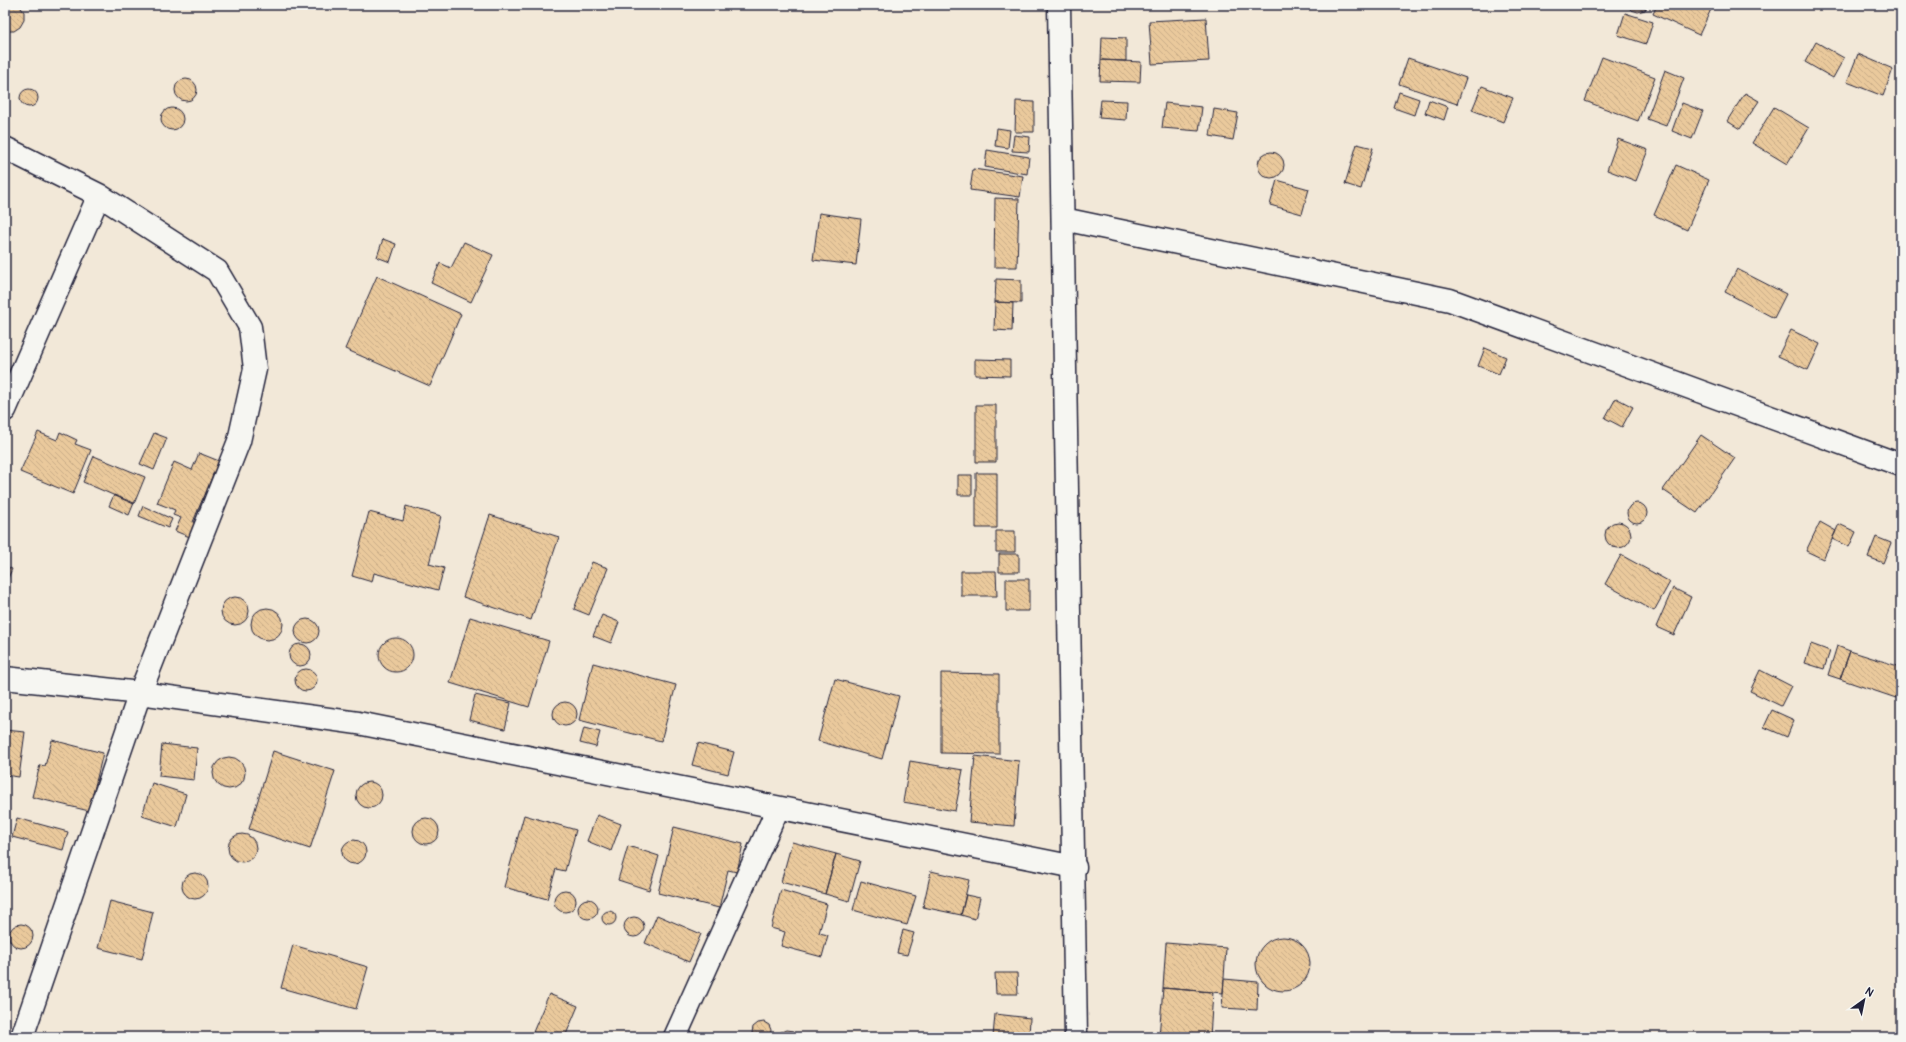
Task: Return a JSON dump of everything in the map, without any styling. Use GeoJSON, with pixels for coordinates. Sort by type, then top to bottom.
{"type":"FeatureCollection","features":[{"type":"Feature","properties":{"kind":"main road"},"geometry":{"type":"LineString","coordinates":[[1059,5],[1075,867],[1076,1037]]}},
{"type":"Feature","properties":{"kind":"main road"},"geometry":{"type":"LineString","coordinates":[[5,148],[99,195],[217,271],[250,327],[255,369],[239,441],[140,693],[22,1037]]}},
{"type":"Feature","properties":{"kind":"main road"},"geometry":{"type":"LineString","coordinates":[[5,410],[99,195]]}},
{"type":"Feature","properties":{"kind":"main road"},"geometry":{"type":"LineString","coordinates":[[1063,219],[1450,300],[1901,465]]}},
{"type":"Feature","properties":{"kind":"main road"},"geometry":{"type":"LineString","coordinates":[[5,678],[140,693],[358,723],[1075,867]]}},
{"type":"Feature","properties":{"kind":"main road"},"geometry":{"type":"LineString","coordinates":[[675,1037],[778,808]]}},
{"type":"Feature","properties":{"kind":"building"},"geometry":{"type":"Polygon","coordinates":[[[5,5],[19,5],[24,12],[24,20],[20,27],[14,31],[5,31],[5,5]]]}},
{"type":"Feature","properties":{"kind":"building"},"geometry":{"type":"Polygon","coordinates":[[[1627,5],[1649,5],[1645,10],[1638,12],[1631,10],[1627,5]]]}},
{"type":"Feature","properties":{"kind":"building"},"geometry":{"type":"Polygon","coordinates":[[[1657,5],[1713,5],[1699,35],[1653,14],[1657,5]]]}},
{"type":"Feature","properties":{"kind":"building"},"geometry":{"type":"Polygon","coordinates":[[[1625,13],[1653,22],[1646,44],[1618,35],[1625,13]]]}},
{"type":"Feature","properties":{"kind":"building"},"geometry":{"type":"Polygon","coordinates":[[[1206,18],[1209,61],[1152,64],[1149,21],[1206,18]]]}},
{"type":"Feature","properties":{"kind":"building"},"geometry":{"type":"Polygon","coordinates":[[[1102,37],[1126,38],[1126,61],[1101,60],[1102,37]]]}},
{"type":"Feature","properties":{"kind":"building"},"geometry":{"type":"Polygon","coordinates":[[[1816,42],[1844,58],[1833,78],[1805,62],[1816,42]]]}},
{"type":"Feature","properties":{"kind":"building"},"geometry":{"type":"Polygon","coordinates":[[[1858,54],[1893,69],[1883,96],[1847,82],[1858,54]]]}},
{"type":"Feature","properties":{"kind":"building"},"geometry":{"type":"Polygon","coordinates":[[[1602,57],[1655,77],[1638,121],[1585,101],[1602,57]]]}},
{"type":"Feature","properties":{"kind":"building"},"geometry":{"type":"Polygon","coordinates":[[[1408,58],[1466,78],[1457,104],[1399,84],[1408,58]]]}},
{"type":"Feature","properties":{"kind":"building"},"geometry":{"type":"Polygon","coordinates":[[[1101,60],[1141,62],[1140,82],[1100,81],[1101,60]]]}},
{"type":"Feature","properties":{"kind":"building"},"geometry":{"type":"Polygon","coordinates":[[[1665,70],[1684,78],[1666,126],[1647,119],[1665,70]]]}},
{"type":"Feature","properties":{"kind":"building"},"geometry":{"type":"Polygon","coordinates":[[[182,79],[190,79],[197,86],[197,94],[190,101],[182,101],[175,94],[175,86],[182,79]]]}},
{"type":"Feature","properties":{"kind":"building"},"geometry":{"type":"Polygon","coordinates":[[[1482,86],[1513,98],[1503,122],[1472,110],[1482,86]]]}},
{"type":"Feature","properties":{"kind":"building"},"geometry":{"type":"Polygon","coordinates":[[[29,89],[35,92],[38,98],[35,104],[29,107],[23,104],[20,98],[23,92],[29,89]]]}},
{"type":"Feature","properties":{"kind":"building"},"geometry":{"type":"Polygon","coordinates":[[[1399,92],[1419,99],[1414,115],[1394,108],[1399,92]]]}},
{"type":"Feature","properties":{"kind":"building"},"geometry":{"type":"Polygon","coordinates":[[[1745,93],[1759,101],[1740,129],[1727,121],[1745,93]]]}},
{"type":"Feature","properties":{"kind":"building"},"geometry":{"type":"Polygon","coordinates":[[[1101,100],[1127,101],[1126,120],[1099,118],[1101,100]]]}},
{"type":"Feature","properties":{"kind":"building"},"geometry":{"type":"Polygon","coordinates":[[[1429,100],[1448,107],[1444,120],[1425,113],[1429,100]]]}},
{"type":"Feature","properties":{"kind":"building"},"geometry":{"type":"Polygon","coordinates":[[[1016,101],[1034,102],[1034,132],[1015,132],[1016,101]]]}},
{"type":"Feature","properties":{"kind":"building"},"geometry":{"type":"Polygon","coordinates":[[[1165,103],[1202,107],[1199,131],[1162,128],[1165,103]]]}},
{"type":"Feature","properties":{"kind":"building"},"geometry":{"type":"Polygon","coordinates":[[[1682,103],[1703,111],[1692,139],[1672,131],[1682,103]]]}},
{"type":"Feature","properties":{"kind":"building"},"geometry":{"type":"Polygon","coordinates":[[[1774,107],[1809,128],[1787,164],[1752,143],[1774,107]]]}},
{"type":"Feature","properties":{"kind":"building"},"geometry":{"type":"Polygon","coordinates":[[[172,108],[180,111],[183,119],[180,127],[172,130],[164,127],[161,119],[164,111],[172,108]]]}},
{"type":"Feature","properties":{"kind":"building"},"geometry":{"type":"Polygon","coordinates":[[[1214,109],[1238,113],[1233,140],[1210,136],[1214,109]]]}},
{"type":"Feature","properties":{"kind":"building"},"geometry":{"type":"Polygon","coordinates":[[[997,128],[1010,130],[1008,148],[995,146],[997,128]]]}},
{"type":"Feature","properties":{"kind":"building"},"geometry":{"type":"Polygon","coordinates":[[[1014,135],[1030,137],[1029,152],[1012,151],[1014,135]]]}},
{"type":"Feature","properties":{"kind":"building"},"geometry":{"type":"Polygon","coordinates":[[[1618,139],[1648,150],[1636,181],[1607,170],[1618,139]]]}},
{"type":"Feature","properties":{"kind":"building"},"geometry":{"type":"Polygon","coordinates":[[[1357,144],[1373,148],[1361,189],[1345,184],[1357,144]]]}},
{"type":"Feature","properties":{"kind":"building"},"geometry":{"type":"Polygon","coordinates":[[[987,150],[1029,157],[1027,174],[985,167],[987,150]]]}},
{"type":"Feature","properties":{"kind":"building"},"geometry":{"type":"Polygon","coordinates":[[[1271,152],[1280,156],[1284,165],[1280,174],[1271,178],[1262,174],[1258,165],[1262,156],[1271,152]]]}},
{"type":"Feature","properties":{"kind":"building"},"geometry":{"type":"Polygon","coordinates":[[[1676,165],[1709,180],[1687,230],[1654,215],[1676,165]]]}},
{"type":"Feature","properties":{"kind":"building"},"geometry":{"type":"Polygon","coordinates":[[[973,169],[1023,176],[1020,197],[970,190],[973,169]]]}},
{"type":"Feature","properties":{"kind":"building"},"geometry":{"type":"Polygon","coordinates":[[[1277,180],[1309,189],[1302,214],[1270,205],[1277,180]]]}},
{"type":"Feature","properties":{"kind":"building"},"geometry":{"type":"Polygon","coordinates":[[[995,198],[1019,199],[1017,267],[994,267],[995,198]]]}},
{"type":"Feature","properties":{"kind":"building"},"geometry":{"type":"Polygon","coordinates":[[[819,213],[861,219],[856,265],[813,260],[819,213]]]}},
{"type":"Feature","properties":{"kind":"building"},"geometry":{"type":"Polygon","coordinates":[[[383,239],[396,244],[390,262],[377,257],[383,239]]]}},
{"type":"Feature","properties":{"kind":"building"},"geometry":{"type":"Polygon","coordinates":[[[464,242],[493,255],[471,302],[431,283],[440,263],[451,268],[464,242]]]}},
{"type":"Feature","properties":{"kind":"building"},"geometry":{"type":"Polygon","coordinates":[[[1737,269],[1786,294],[1774,318],[1725,292],[1737,269]]]}},
{"type":"Feature","properties":{"kind":"building"},"geometry":{"type":"Polygon","coordinates":[[[377,276],[461,314],[430,386],[345,349],[377,276]]]}},
{"type":"Feature","properties":{"kind":"building"},"geometry":{"type":"Polygon","coordinates":[[[996,279],[1021,280],[1021,303],[995,302],[996,279]]]}},
{"type":"Feature","properties":{"kind":"building"},"geometry":{"type":"Polygon","coordinates":[[[995,302],[1013,303],[1012,331],[994,330],[995,302]]]}},
{"type":"Feature","properties":{"kind":"building"},"geometry":{"type":"Polygon","coordinates":[[[1791,330],[1820,344],[1808,370],[1778,356],[1791,330]]]}},
{"type":"Feature","properties":{"kind":"building"},"geometry":{"type":"Polygon","coordinates":[[[1485,348],[1506,357],[1499,374],[1478,366],[1485,348]]]}},
{"type":"Feature","properties":{"kind":"building"},"geometry":{"type":"Polygon","coordinates":[[[975,359],[1010,360],[1010,376],[975,375],[975,359]]]}},
{"type":"Feature","properties":{"kind":"building"},"geometry":{"type":"Polygon","coordinates":[[[1616,398],[1633,407],[1622,427],[1605,418],[1616,398]]]}},
{"type":"Feature","properties":{"kind":"building"},"geometry":{"type":"Polygon","coordinates":[[[976,405],[996,405],[996,462],[976,462],[976,405]]]}},
{"type":"Feature","properties":{"kind":"building"},"geometry":{"type":"Polygon","coordinates":[[[38,432],[57,440],[60,432],[77,440],[75,444],[91,450],[73,494],[20,472],[38,432]]]}},
{"type":"Feature","properties":{"kind":"building"},"geometry":{"type":"Polygon","coordinates":[[[154,433],[167,438],[154,470],[140,464],[154,433]]]}},
{"type":"Feature","properties":{"kind":"building"},"geometry":{"type":"Polygon","coordinates":[[[1701,435],[1735,458],[1697,513],[1663,490],[1701,435]]]}},
{"type":"Feature","properties":{"kind":"building"},"geometry":{"type":"Polygon","coordinates":[[[199,453],[224,463],[219,474],[214,472],[209,484],[215,487],[210,500],[203,498],[193,522],[197,524],[192,538],[175,531],[181,518],[173,515],[175,510],[157,503],[174,462],[192,470],[199,453]]]}},
{"type":"Feature","properties":{"kind":"building"},"geometry":{"type":"Polygon","coordinates":[[[94,456],[145,477],[134,504],[83,482],[94,456]]]}},
{"type":"Feature","properties":{"kind":"building"},"geometry":{"type":"Polygon","coordinates":[[[976,473],[997,473],[997,528],[976,528],[976,473]]]}},
{"type":"Feature","properties":{"kind":"building"},"geometry":{"type":"Polygon","coordinates":[[[958,475],[972,475],[972,495],[958,495],[958,475]]]}},
{"type":"Feature","properties":{"kind":"building"},"geometry":{"type":"Polygon","coordinates":[[[114,495],[134,503],[129,515],[109,506],[114,495]]]}},
{"type":"Feature","properties":{"kind":"building"},"geometry":{"type":"Polygon","coordinates":[[[1637,503],[1644,506],[1647,513],[1644,520],[1637,523],[1630,520],[1627,513],[1630,506],[1637,503]]]}},
{"type":"Feature","properties":{"kind":"building"},"geometry":{"type":"Polygon","coordinates":[[[143,506],[172,519],[168,528],[139,516],[143,506]]]}},
{"type":"Feature","properties":{"kind":"building"},"geometry":{"type":"Polygon","coordinates":[[[406,506],[441,516],[429,564],[444,568],[438,590],[374,573],[372,582],[352,576],[369,512],[403,521],[406,506]]]}},
{"type":"Feature","properties":{"kind":"building"},"geometry":{"type":"Polygon","coordinates":[[[490,515],[559,537],[531,620],[463,597],[490,515]]]}},
{"type":"Feature","properties":{"kind":"building"},"geometry":{"type":"Polygon","coordinates":[[[1618,522],[1627,526],[1631,535],[1627,544],[1618,548],[1609,544],[1605,535],[1609,526],[1618,522]]]}},
{"type":"Feature","properties":{"kind":"building"},"geometry":{"type":"Polygon","coordinates":[[[1820,522],[1836,531],[1823,559],[1806,551],[1820,522]]]}},
{"type":"Feature","properties":{"kind":"building"},"geometry":{"type":"Polygon","coordinates":[[[1839,524],[1856,532],[1849,547],[1832,539],[1839,524]]]}},
{"type":"Feature","properties":{"kind":"building"},"geometry":{"type":"Polygon","coordinates":[[[996,531],[1015,531],[1015,552],[996,552],[996,531]]]}},
{"type":"Feature","properties":{"kind":"building"},"geometry":{"type":"Polygon","coordinates":[[[1876,537],[1891,543],[1883,563],[1868,557],[1876,537]]]}},
{"type":"Feature","properties":{"kind":"building"},"geometry":{"type":"Polygon","coordinates":[[[999,554],[1019,554],[1019,572],[999,572],[999,554]]]}},
{"type":"Feature","properties":{"kind":"building"},"geometry":{"type":"Polygon","coordinates":[[[1621,555],[1670,582],[1654,611],[1605,584],[1621,555]]]}},
{"type":"Feature","properties":{"kind":"building"},"geometry":{"type":"Polygon","coordinates":[[[592,562],[608,568],[589,615],[574,609],[592,562]]]}},
{"type":"Feature","properties":{"kind":"building"},"geometry":{"type":"Polygon","coordinates":[[[5,566],[12,569],[5,585],[5,566]]]}},
{"type":"Feature","properties":{"kind":"building"},"geometry":{"type":"Polygon","coordinates":[[[961,571],[996,571],[997,596],[961,596],[961,571]]]}},
{"type":"Feature","properties":{"kind":"building"},"geometry":{"type":"Polygon","coordinates":[[[1006,579],[1029,579],[1029,611],[1006,611],[1006,579]]]}},
{"type":"Feature","properties":{"kind":"building"},"geometry":{"type":"Polygon","coordinates":[[[1673,588],[1691,597],[1674,635],[1656,627],[1673,588]]]}},
{"type":"Feature","properties":{"kind":"building"},"geometry":{"type":"Polygon","coordinates":[[[235,597],[241,598],[245,601],[248,605],[248,617],[245,621],[241,624],[235,625],[229,624],[225,621],[222,617],[221,611],[222,605],[225,601],[229,598],[235,597]]]}},
{"type":"Feature","properties":{"kind":"building"},"geometry":{"type":"Polygon","coordinates":[[[264,608],[270,608],[279,612],[283,624],[279,636],[270,640],[264,640],[255,636],[251,627],[251,621],[255,612],[264,608]]]}},
{"type":"Feature","properties":{"kind":"building"},"geometry":{"type":"Polygon","coordinates":[[[602,615],[619,622],[611,643],[593,636],[602,615]]]}},
{"type":"Feature","properties":{"kind":"building"},"geometry":{"type":"Polygon","coordinates":[[[470,617],[549,641],[529,707],[450,683],[470,617]]]}},
{"type":"Feature","properties":{"kind":"building"},"geometry":{"type":"Polygon","coordinates":[[[307,619],[316,622],[319,631],[316,640],[307,643],[298,640],[295,631],[298,622],[307,619]]]}},
{"type":"Feature","properties":{"kind":"building"},"geometry":{"type":"Polygon","coordinates":[[[399,638],[408,643],[412,648],[412,662],[408,667],[403,671],[393,672],[389,671],[380,662],[379,652],[380,648],[389,639],[399,638]]]}},
{"type":"Feature","properties":{"kind":"building"},"geometry":{"type":"Polygon","coordinates":[[[300,644],[304,645],[310,651],[310,659],[304,665],[300,666],[296,665],[290,659],[289,655],[290,651],[296,645],[300,644]]]}},
{"type":"Feature","properties":{"kind":"building"},"geometry":{"type":"Polygon","coordinates":[[[1811,644],[1830,651],[1824,669],[1805,663],[1811,644]]]}},
{"type":"Feature","properties":{"kind":"building"},"geometry":{"type":"Polygon","coordinates":[[[1837,646],[1850,651],[1840,679],[1828,675],[1837,646]]]}},
{"type":"Feature","properties":{"kind":"building"},"geometry":{"type":"Polygon","coordinates":[[[1850,651],[1901,667],[1901,682],[1896,698],[1840,679],[1850,651]]]}},
{"type":"Feature","properties":{"kind":"building"},"geometry":{"type":"Polygon","coordinates":[[[593,663],[676,685],[661,741],[579,720],[593,663]]]}},
{"type":"Feature","properties":{"kind":"building"},"geometry":{"type":"Polygon","coordinates":[[[302,669],[310,669],[317,676],[317,684],[310,691],[302,691],[295,684],[295,676],[302,669]]]}},
{"type":"Feature","properties":{"kind":"building"},"geometry":{"type":"Polygon","coordinates":[[[1760,670],[1791,686],[1781,706],[1750,691],[1760,670]]]}},
{"type":"Feature","properties":{"kind":"building"},"geometry":{"type":"Polygon","coordinates":[[[941,673],[999,674],[999,754],[941,753],[941,673]]]}},
{"type":"Feature","properties":{"kind":"building"},"geometry":{"type":"Polygon","coordinates":[[[835,679],[899,696],[882,759],[818,741],[835,679]]]}},
{"type":"Feature","properties":{"kind":"building"},"geometry":{"type":"Polygon","coordinates":[[[475,695],[511,703],[505,729],[469,720],[475,695]]]}},
{"type":"Feature","properties":{"kind":"building"},"geometry":{"type":"Polygon","coordinates":[[[565,702],[574,705],[577,714],[574,723],[565,726],[556,723],[553,714],[556,705],[565,702]]]}},
{"type":"Feature","properties":{"kind":"building"},"geometry":{"type":"Polygon","coordinates":[[[1772,710],[1794,720],[1787,737],[1764,727],[1772,710]]]}},
{"type":"Feature","properties":{"kind":"building"},"geometry":{"type":"Polygon","coordinates":[[[584,728],[600,732],[596,747],[580,743],[584,728]]]}},
{"type":"Feature","properties":{"kind":"building"},"geometry":{"type":"Polygon","coordinates":[[[5,730],[25,732],[19,777],[5,775],[5,730]]]}},
{"type":"Feature","properties":{"kind":"building"},"geometry":{"type":"Polygon","coordinates":[[[52,740],[103,753],[89,811],[32,797],[40,765],[45,766],[52,740]]]}},
{"type":"Feature","properties":{"kind":"building"},"geometry":{"type":"Polygon","coordinates":[[[698,743],[734,752],[728,774],[692,765],[698,743]]]}},
{"type":"Feature","properties":{"kind":"building"},"geometry":{"type":"Polygon","coordinates":[[[162,744],[197,748],[194,780],[159,776],[162,744]]]}},
{"type":"Feature","properties":{"kind":"building"},"geometry":{"type":"Polygon","coordinates":[[[273,751],[335,771],[310,849],[249,829],[273,751]]]}},
{"type":"Feature","properties":{"kind":"building"},"geometry":{"type":"Polygon","coordinates":[[[975,756],[1019,761],[1014,826],[969,822],[975,756]]]}},
{"type":"Feature","properties":{"kind":"building"},"geometry":{"type":"Polygon","coordinates":[[[229,757],[240,762],[245,773],[240,784],[229,789],[218,784],[213,773],[218,762],[229,757]]]}},
{"type":"Feature","properties":{"kind":"building"},"geometry":{"type":"Polygon","coordinates":[[[910,761],[963,770],[955,811],[903,802],[910,761]]]}},
{"type":"Feature","properties":{"kind":"building"},"geometry":{"type":"Polygon","coordinates":[[[369,782],[378,786],[382,795],[378,804],[369,808],[360,804],[356,795],[360,786],[369,782]]]}},
{"type":"Feature","properties":{"kind":"building"},"geometry":{"type":"Polygon","coordinates":[[[152,783],[186,794],[177,827],[142,816],[152,783]]]}},
{"type":"Feature","properties":{"kind":"building"},"geometry":{"type":"Polygon","coordinates":[[[524,815],[576,830],[565,871],[556,869],[547,899],[504,887],[524,815]]]}},
{"type":"Feature","properties":{"kind":"building"},"geometry":{"type":"Polygon","coordinates":[[[597,815],[621,824],[611,851],[587,841],[597,815]]]}},
{"type":"Feature","properties":{"kind":"building"},"geometry":{"type":"Polygon","coordinates":[[[17,818],[68,832],[63,850],[12,837],[17,818]]]}},
{"type":"Feature","properties":{"kind":"building"},"geometry":{"type":"Polygon","coordinates":[[[426,818],[435,822],[439,831],[435,840],[426,844],[417,840],[413,831],[417,822],[426,818]]]}},
{"type":"Feature","properties":{"kind":"building"},"geometry":{"type":"Polygon","coordinates":[[[674,827],[743,844],[737,872],[728,870],[719,908],[658,893],[674,827]]]}},
{"type":"Feature","properties":{"kind":"building"},"geometry":{"type":"Polygon","coordinates":[[[242,834],[248,835],[252,838],[255,842],[255,854],[252,858],[248,861],[242,862],[236,861],[232,858],[229,854],[228,848],[229,842],[232,838],[236,835],[242,834]]]}},
{"type":"Feature","properties":{"kind":"building"},"geometry":{"type":"Polygon","coordinates":[[[354,840],[363,843],[366,852],[363,861],[354,864],[345,861],[342,852],[345,843],[354,840]]]}},
{"type":"Feature","properties":{"kind":"building"},"geometry":{"type":"Polygon","coordinates":[[[792,842],[836,854],[825,894],[781,882],[792,842]]]}},
{"type":"Feature","properties":{"kind":"building"},"geometry":{"type":"Polygon","coordinates":[[[628,846],[659,856],[649,890],[618,880],[628,846]]]}},
{"type":"Feature","properties":{"kind":"building"},"geometry":{"type":"Polygon","coordinates":[[[836,854],[860,861],[849,901],[825,894],[836,854]]]}},
{"type":"Feature","properties":{"kind":"building"},"geometry":{"type":"Polygon","coordinates":[[[931,871],[969,880],[961,915],[923,907],[931,871]]]}},
{"type":"Feature","properties":{"kind":"building"},"geometry":{"type":"Polygon","coordinates":[[[195,873],[204,877],[208,886],[204,895],[195,899],[186,895],[182,886],[186,877],[195,873]]]}},
{"type":"Feature","properties":{"kind":"building"},"geometry":{"type":"Polygon","coordinates":[[[861,881],[916,896],[907,925],[853,910],[861,881]]]}},
{"type":"Feature","properties":{"kind":"building"},"geometry":{"type":"Polygon","coordinates":[[[565,890],[573,893],[576,901],[573,909],[565,912],[557,909],[554,901],[557,893],[565,890]]]}},
{"type":"Feature","properties":{"kind":"building"},"geometry":{"type":"Polygon","coordinates":[[[781,890],[827,904],[819,933],[828,935],[822,957],[781,946],[785,932],[771,928],[781,890]]]}},
{"type":"Feature","properties":{"kind":"building"},"geometry":{"type":"Polygon","coordinates":[[[966,895],[980,898],[975,919],[961,915],[966,895]]]}},
{"type":"Feature","properties":{"kind":"building"},"geometry":{"type":"Polygon","coordinates":[[[588,899],[595,902],[598,909],[595,916],[588,919],[581,916],[578,909],[581,902],[588,899]]]}},
{"type":"Feature","properties":{"kind":"building"},"geometry":{"type":"Polygon","coordinates":[[[110,901],[153,912],[142,959],[98,948],[110,901]]]}},
{"type":"Feature","properties":{"kind":"building"},"geometry":{"type":"Polygon","coordinates":[[[606,911],[612,911],[616,915],[616,921],[612,925],[606,925],[602,921],[602,915],[606,911]]]}},
{"type":"Feature","properties":{"kind":"building"},"geometry":{"type":"Polygon","coordinates":[[[657,915],[701,934],[689,962],[645,943],[657,915]]]}},
{"type":"Feature","properties":{"kind":"building"},"geometry":{"type":"Polygon","coordinates":[[[634,917],[641,920],[644,927],[641,934],[634,937],[627,934],[624,927],[627,920],[634,917]]]}},
{"type":"Feature","properties":{"kind":"building"},"geometry":{"type":"Polygon","coordinates":[[[21,924],[30,927],[33,936],[30,945],[21,948],[12,945],[9,936],[12,927],[21,924]]]}},
{"type":"Feature","properties":{"kind":"building"},"geometry":{"type":"Polygon","coordinates":[[[903,930],[914,933],[907,955],[897,953],[903,930]]]}},
{"type":"Feature","properties":{"kind":"building"},"geometry":{"type":"Polygon","coordinates":[[[1278,937],[1288,937],[1298,941],[1306,949],[1310,959],[1310,969],[1306,979],[1298,987],[1288,991],[1278,991],[1268,987],[1260,979],[1256,969],[1256,959],[1260,949],[1268,941],[1278,937]]]}},
{"type":"Feature","properties":{"kind":"building"},"geometry":{"type":"Polygon","coordinates":[[[1166,943],[1226,948],[1223,993],[1163,988],[1166,943]]]}},
{"type":"Feature","properties":{"kind":"building"},"geometry":{"type":"Polygon","coordinates":[[[293,945],[368,967],[356,1009],[281,988],[293,945]]]}},
{"type":"Feature","properties":{"kind":"building"},"geometry":{"type":"Polygon","coordinates":[[[995,973],[1017,973],[1018,994],[996,994],[995,973]]]}},
{"type":"Feature","properties":{"kind":"building"},"geometry":{"type":"Polygon","coordinates":[[[1224,979],[1258,982],[1257,1010],[1222,1008],[1224,979]]]}},
{"type":"Feature","properties":{"kind":"building"},"geometry":{"type":"Polygon","coordinates":[[[1163,988],[1213,992],[1210,1037],[1159,1037],[1163,988]]]}},
{"type":"Feature","properties":{"kind":"building"},"geometry":{"type":"Polygon","coordinates":[[[549,994],[578,1006],[565,1037],[531,1037],[549,994]]]}},
{"type":"Feature","properties":{"kind":"building"},"geometry":{"type":"Polygon","coordinates":[[[995,1014],[1030,1018],[1029,1037],[993,1037],[995,1014]]]}},
{"type":"Feature","properties":{"kind":"building"},"geometry":{"type":"Polygon","coordinates":[[[764,1022],[769,1025],[771,1030],[770,1037],[754,1037],[752,1033],[753,1027],[758,1023],[764,1022]]]}},
{"type":"Feature","properties":{"kind":"building"},"geometry":{"type":"Polygon","coordinates":[[[786,1030],[793,1031],[798,1037],[777,1037],[779,1033],[786,1030]]]}}]}
